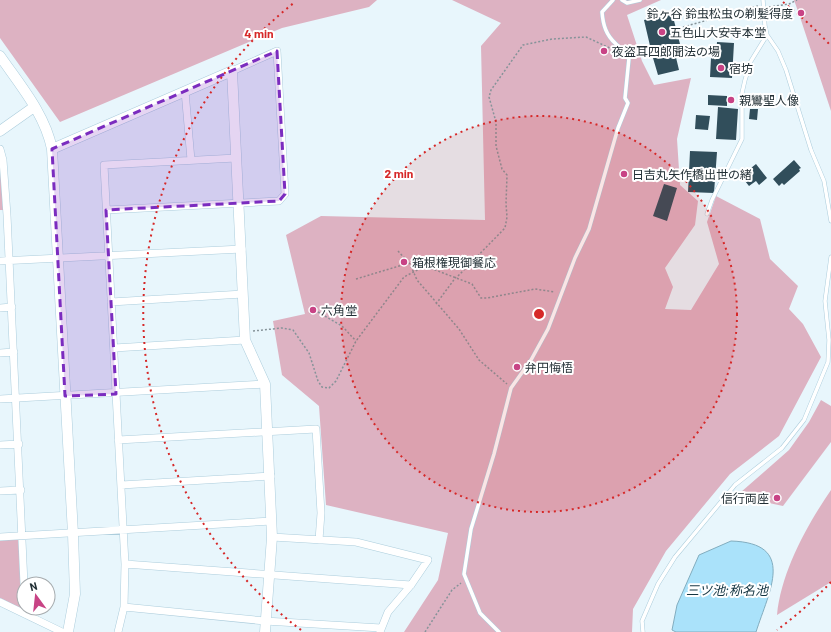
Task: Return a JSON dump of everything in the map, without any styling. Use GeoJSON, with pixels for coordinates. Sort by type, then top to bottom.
{"type":"FeatureCollection","features":[{"type":"Feature","properties":{"kind":"street"},"geometry":{"type":"LineString","coordinates":[[52,149],[277,51],[284,194],[279,201],[106,210]]}},
{"type":"Feature","properties":{"kind":"street"},"geometry":{"type":"LineString","coordinates":[[0,56],[34,107],[48,132],[52,149],[59,259],[75,594],[68,632]]}},
{"type":"Feature","properties":{"kind":"street"},"geometry":{"type":"LineString","coordinates":[[232,71],[242,249],[245,336],[265,384],[268,431],[272,537],[265,632]]}},
{"type":"Feature","properties":{"kind":"street"},"geometry":{"type":"LineString","coordinates":[[185,91],[191,160]]}},
{"type":"Feature","properties":{"kind":"street"},"geometry":{"type":"LineString","coordinates":[[0,131],[34,107]]}},
{"type":"Feature","properties":{"kind":"street"},"geometry":{"type":"LineString","coordinates":[[0,149],[3,160],[3,215],[9,261],[12,307],[24,576]]}},
{"type":"Feature","properties":{"kind":"street"},"geometry":{"type":"LineString","coordinates":[[118,632],[124,607],[125,564],[104,165],[236,158]]}},
{"type":"Feature","properties":{"kind":"street"},"geometry":{"type":"LineString","coordinates":[[0,262],[242,249]]}},
{"type":"Feature","properties":{"kind":"street"},"geometry":{"type":"LineString","coordinates":[[111,302],[244,294]]}},
{"type":"Feature","properties":{"kind":"street"},"geometry":{"type":"LineString","coordinates":[[0,308],[12,307]]}},
{"type":"Feature","properties":{"kind":"street"},"geometry":{"type":"LineString","coordinates":[[114,348],[245,336]]}},
{"type":"Feature","properties":{"kind":"street"},"geometry":{"type":"LineString","coordinates":[[0,353],[14,352]]}},
{"type":"Feature","properties":{"kind":"street"},"geometry":{"type":"LineString","coordinates":[[0,400],[265,384]]}},
{"type":"Feature","properties":{"kind":"street"},"geometry":{"type":"LineString","coordinates":[[118,440],[316,429],[321,513],[319,540]]}},
{"type":"Feature","properties":{"kind":"street"},"geometry":{"type":"LineString","coordinates":[[0,445],[19,444]]}},
{"type":"Feature","properties":{"kind":"street"},"geometry":{"type":"LineString","coordinates":[[121,485],[270,476]]}},
{"type":"Feature","properties":{"kind":"street"},"geometry":{"type":"LineString","coordinates":[[0,491],[21,490]]}},
{"type":"Feature","properties":{"kind":"street"},"geometry":{"type":"LineString","coordinates":[[0,537],[73,534],[272,521]]}},
{"type":"Feature","properties":{"kind":"street"},"geometry":{"type":"LineString","coordinates":[[124,607],[266,621],[380,630],[388,612],[411,585],[428,560],[356,542],[272,537]]}},
{"type":"Feature","properties":{"kind":"street"},"geometry":{"type":"LineString","coordinates":[[125,564],[411,585]]}},
{"type":"Feature","properties":{"kind":"street"},"geometry":{"type":"LineString","coordinates":[[0,602],[16,608]]}},
{"type":"Feature","properties":{"kind":"street"},"geometry":{"type":"LineString","coordinates":[[34,616],[62,632]]}},
{"type":"Feature","properties":{"kind":"lane"},"geometry":{"type":"LineString","coordinates":[[499,632],[480,613],[464,574],[471,529],[494,454],[510,388],[537,351],[548,329],[561,294],[589,229],[618,128],[628,104],[625,98],[629,58],[624,50],[614,42],[606,32],[603,22],[602,12],[613,0]]}},
{"type":"Feature","properties":{"kind":"lane"},"geometry":{"type":"LineString","coordinates":[[622,0],[627,3],[640,0]]}},
{"type":"Feature","properties":{"kind":"lane"},"geometry":{"type":"LineString","coordinates":[[763,0],[767,35],[778,51],[786,70],[811,150],[824,181],[831,222]]}},
{"type":"Feature","properties":{"kind":"lane"},"geometry":{"type":"LineString","coordinates":[[706,214],[742,139],[742,93],[745,80],[751,61],[767,35]]}},
{"type":"Feature","properties":{"kind":"lane"},"geometry":{"type":"LineString","coordinates":[[643,632],[642,621],[658,584],[675,557],[735,485],[782,448],[804,420],[828,362],[829,340],[824,301],[831,257]]}},
{"type":"Feature","properties":{"kind":"path"},"geometry":{"type":"LineString","coordinates":[[683,27],[763,6],[789,4],[797,0]]}},
{"type":"Feature","properties":{"kind":"path"},"geometry":{"type":"LineString","coordinates":[[436,304],[457,277],[501,235],[507,224],[507,175],[502,169],[496,146],[496,122],[489,97],[491,90],[523,45],[552,39],[586,37],[608,49],[624,50]]}},
{"type":"Feature","properties":{"kind":"path"},"geometry":{"type":"LineString","coordinates":[[398,251],[409,263],[418,280],[436,304],[459,330],[479,360],[510,388]]}},
{"type":"Feature","properties":{"kind":"path"},"geometry":{"type":"LineString","coordinates":[[356,280],[408,265],[409,263]]}},
{"type":"Feature","properties":{"kind":"path"},"geometry":{"type":"LineString","coordinates":[[245,336],[282,328],[293,330],[309,353],[318,381],[322,387],[329,388],[336,382],[356,341],[404,277],[423,267],[457,277],[472,284],[480,298],[535,289],[561,294]]}},
{"type":"Feature","properties":{"kind":"path"},"geometry":{"type":"LineString","coordinates":[[318,312],[342,326],[356,341]]}},
{"type":"Feature","properties":{"kind":"path"},"geometry":{"type":"LineString","coordinates":[[425,632],[436,612],[452,590],[466,579]]}},
{"type":"Feature","properties":{"kind":"highlighted area"},"geometry":{"type":"Polygon","coordinates":[[[277,51],[285,194],[279,201],[106,210],[116,394],[65,396],[52,149],[277,51]]]}},
{"type":"Feature","properties":{"kind":"shaded area"},"geometry":{"type":"Polygon","coordinates":[[[0,0],[377,0],[369,7],[282,28],[60,122],[0,38],[0,0]]]}},
{"type":"Feature","properties":{"kind":"shaded area"},"geometry":{"type":"Polygon","coordinates":[[[452,0],[661,0],[627,15],[642,61],[654,85],[691,78],[677,139],[680,185],[698,201],[695,225],[665,268],[673,287],[665,309],[691,310],[719,264],[707,222],[716,196],[760,219],[770,259],[798,286],[789,309],[803,324],[821,357],[779,436],[730,474],[666,551],[633,609],[632,632],[404,632],[438,580],[448,533],[326,505],[319,406],[282,375],[273,321],[305,314],[286,235],[321,216],[485,220],[481,46],[501,23],[452,0]]]}},
{"type":"Feature","properties":{"kind":"shaded area"},"geometry":{"type":"Polygon","coordinates":[[[794,0],[831,0],[831,111],[799,14],[794,0]]]}},
{"type":"Feature","properties":{"kind":"shaded area"},"geometry":{"type":"Polygon","coordinates":[[[1,158],[3,210],[0,210],[1,158]]]}},
{"type":"Feature","properties":{"kind":"shaded area"},"geometry":{"type":"Polygon","coordinates":[[[821,400],[831,406],[831,442],[783,506],[755,500],[741,492],[789,450],[809,422],[821,400]]]}},
{"type":"Feature","properties":{"kind":"shaded area"},"geometry":{"type":"Polygon","coordinates":[[[831,490],[831,582],[777,615],[779,599],[796,550],[813,518],[831,490]]]}},
{"type":"Feature","properties":{"kind":"shaded area"},"geometry":{"type":"Polygon","coordinates":[[[20,539],[22,576],[16,576],[16,606],[0,598],[0,540],[20,539]]]}},
{"type":"Feature","properties":{"kind":"water","name":"三ツ池;称名池"},"geometry":{"type":"Polygon","coordinates":[[[731,541],[752,544],[765,550],[771,560],[773,572],[771,586],[756,632],[676,632],[672,630],[677,605],[699,555],[731,541]]]}},
{"type":"Feature","properties":{"kind":"building","name":"五色山大安寺本堂"},"geometry":{"type":"Polygon","coordinates":[[[672,13],[680,44],[673,45],[679,70],[658,75],[653,58],[662,56],[660,48],[651,50],[644,20],[672,13]]]}},
{"type":"Feature","properties":{"kind":"building","name":"宿坊"},"geometry":{"type":"Polygon","coordinates":[[[717,42],[734,43],[732,78],[710,77],[711,58],[716,58],[717,42]]]}},
{"type":"Feature","properties":{"kind":"building"},"geometry":{"type":"Polygon","coordinates":[[[708,95],[727,96],[727,106],[708,105],[708,95]]]}},
{"type":"Feature","properties":{"kind":"building"},"geometry":{"type":"Polygon","coordinates":[[[718,107],[738,109],[736,140],[716,139],[718,107]]]}},
{"type":"Feature","properties":{"kind":"building"},"geometry":{"type":"Polygon","coordinates":[[[750,109],[758,109],[757,120],[749,119],[750,109]]]}},
{"type":"Feature","properties":{"kind":"building"},"geometry":{"type":"Polygon","coordinates":[[[696,115],[710,116],[708,130],[695,129],[696,115]]]}},
{"type":"Feature","properties":{"kind":"building"},"geometry":{"type":"Polygon","coordinates":[[[690,151],[717,152],[714,193],[688,192],[690,151]]]}},
{"type":"Feature","properties":{"kind":"building"},"geometry":{"type":"Polygon","coordinates":[[[794,160],[801,168],[799,169],[800,171],[784,185],[782,183],[779,186],[773,179],[794,160]]]}},
{"type":"Feature","properties":{"kind":"building"},"geometry":{"type":"Polygon","coordinates":[[[756,164],[767,178],[759,185],[756,181],[749,186],[741,176],[756,164]]]}},
{"type":"Feature","properties":{"kind":"building"},"geometry":{"type":"Polygon","coordinates":[[[664,184],[677,188],[667,221],[653,216],[664,184]]]}},
{"type":"Feature","properties":{"kind":"building","name":"六角堂"},"geometry":{"type":"Polygon","coordinates":[[[311,306],[316,306],[317,310],[315,313],[310,314],[309,309],[311,306]]]}},
{"type":"Feature","properties":{"kind":"place","name":"鈴ヶ谷 鈴虫松虫の剃髪得度"},"geometry":{"type":"Point","coordinates":[801,13]}},
{"type":"Feature","properties":{"kind":"place","name":"五色山大安寺本堂"},"geometry":{"type":"Point","coordinates":[662,32]}},
{"type":"Feature","properties":{"kind":"place","name":"夜盗耳四郎聞法の場"},"geometry":{"type":"Point","coordinates":[604,51]}},
{"type":"Feature","properties":{"kind":"place","name":"宿坊"},"geometry":{"type":"Point","coordinates":[721,68]}},
{"type":"Feature","properties":{"kind":"place","name":"親鸞聖人像"},"geometry":{"type":"Point","coordinates":[731,100]}},
{"type":"Feature","properties":{"kind":"place","name":"日吉丸矢作橋出世の緒"},"geometry":{"type":"Point","coordinates":[624,174]}},
{"type":"Feature","properties":{"kind":"place","name":"箱根権現御餐応"},"geometry":{"type":"Point","coordinates":[404,262]}},
{"type":"Feature","properties":{"kind":"place","name":"六角堂"},"geometry":{"type":"Point","coordinates":[313,310]}},
{"type":"Feature","properties":{"kind":"place","name":"弁円悔悟"},"geometry":{"type":"Point","coordinates":[517,367]}},
{"type":"Feature","properties":{"kind":"place","name":"信行両座"},"geometry":{"type":"Point","coordinates":[777,498]}}]}
